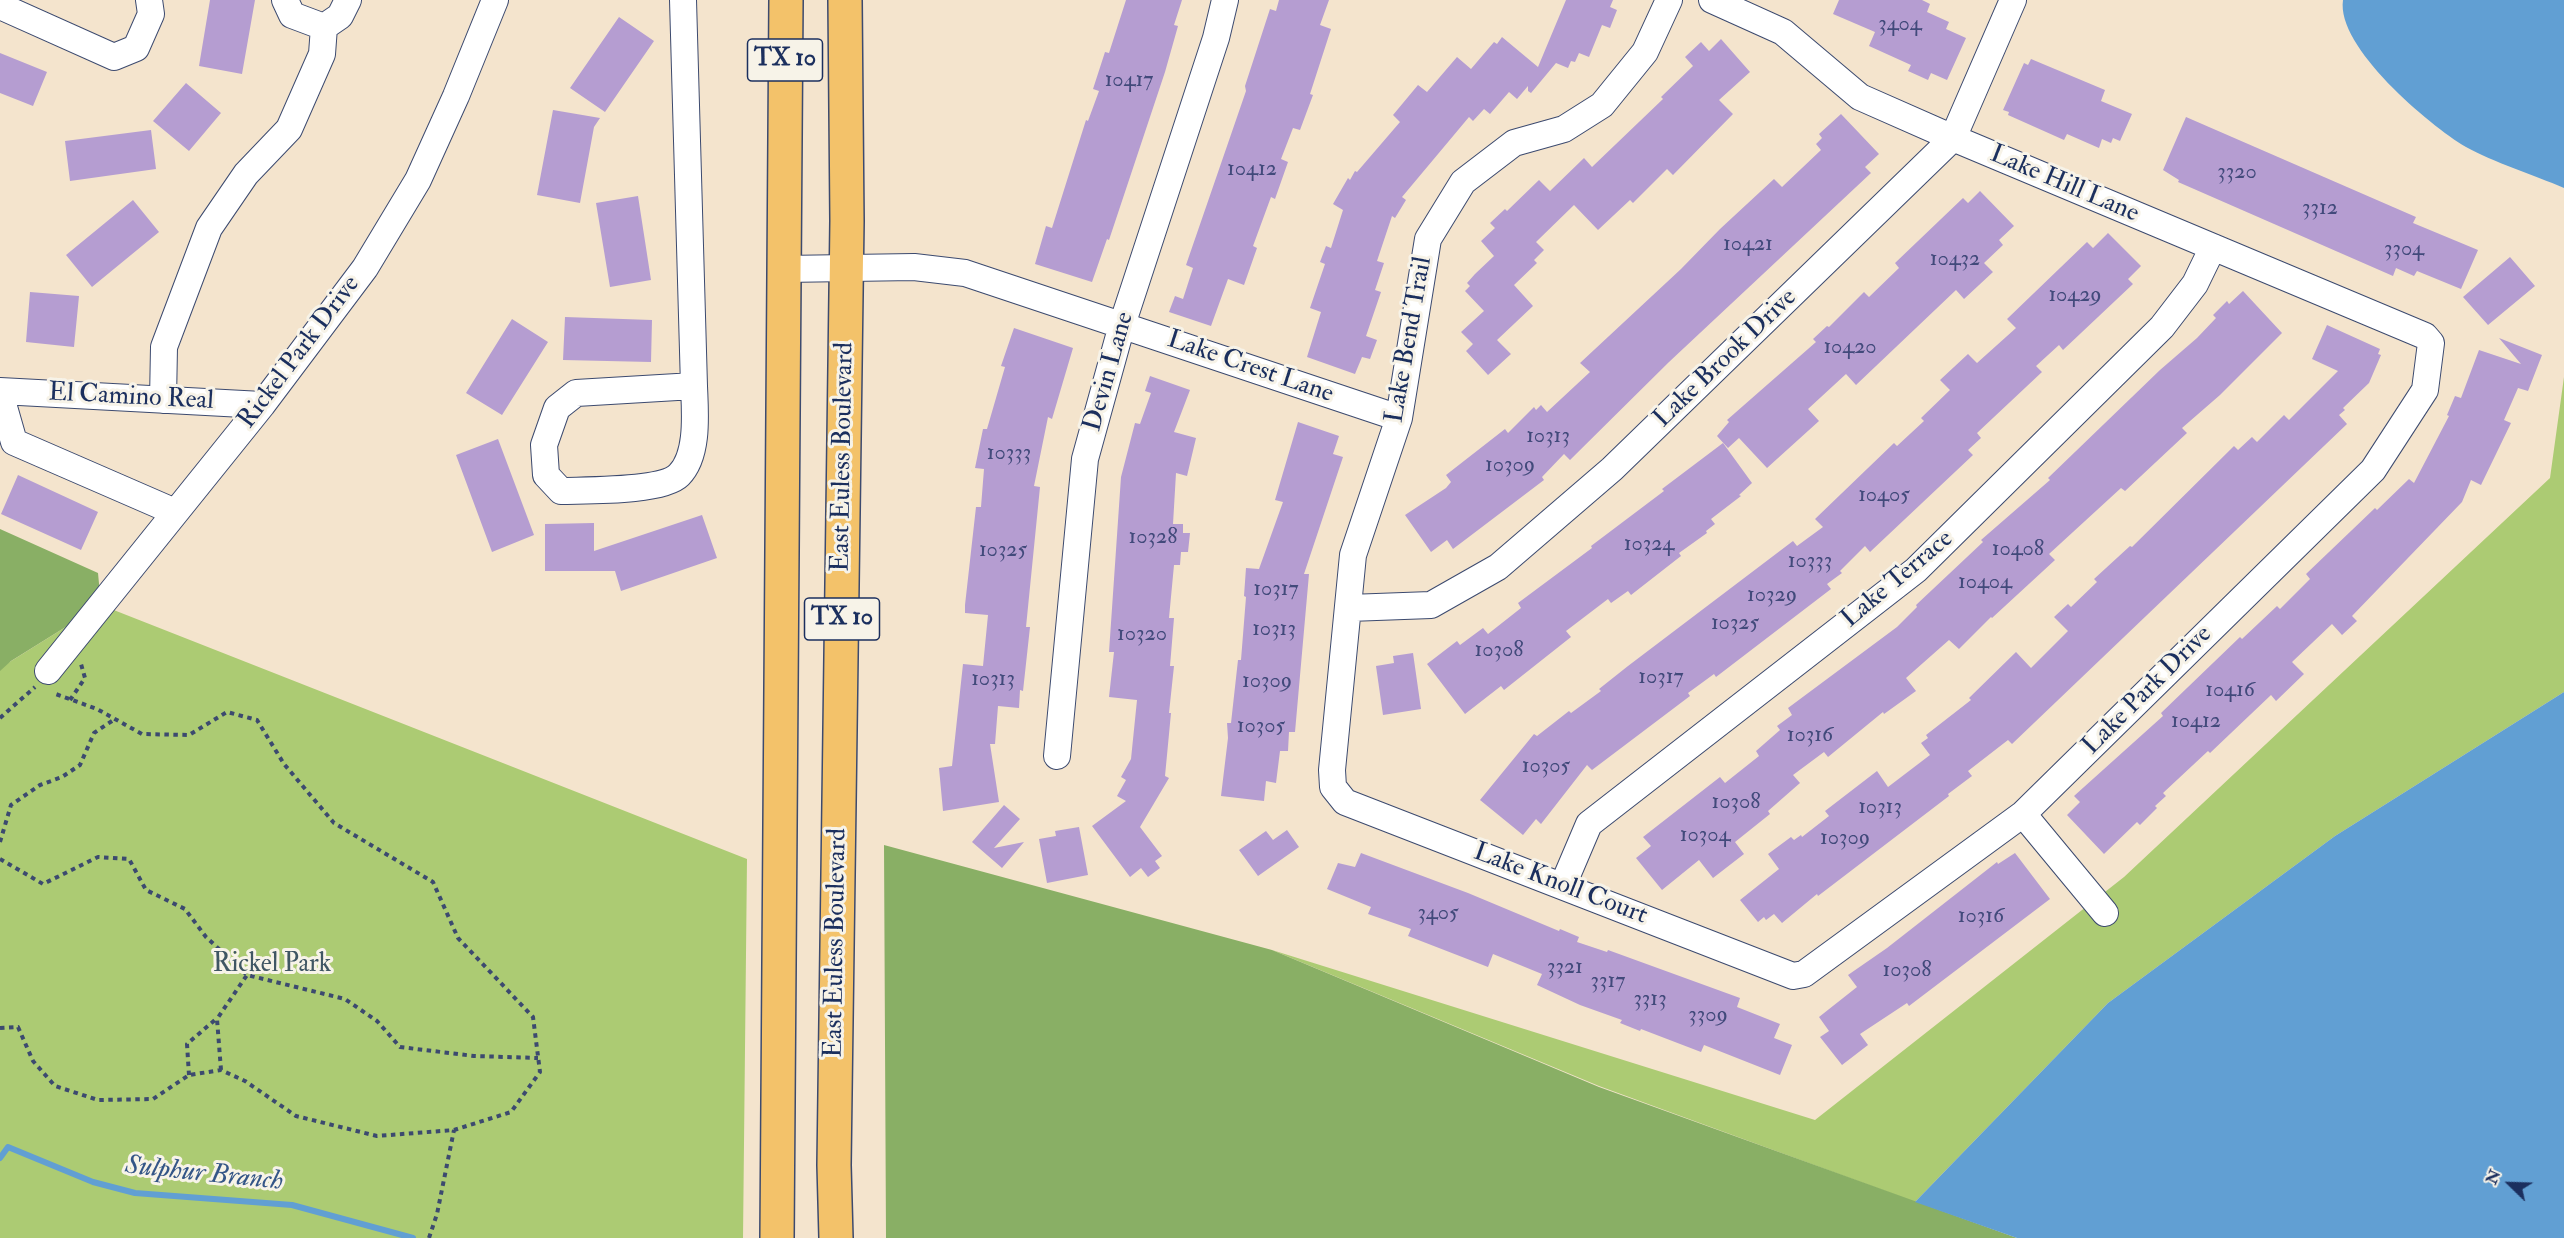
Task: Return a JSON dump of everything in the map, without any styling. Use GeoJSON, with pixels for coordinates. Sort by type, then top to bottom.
{"type":"FeatureCollection","features":[{"type":"Feature","properties":{"kind":"main road","name":"TX 10"},"geometry":{"type":"LineString","coordinates":[[777,1238],[786,0]]}},
{"type":"Feature","properties":{"kind":"main road","name":"East Euless Boulevard"},"geometry":{"type":"LineString","coordinates":[[836,1238],[834,1165],[846,268],[845,0]]}},
{"type":"Feature","properties":{"kind":"street"},"geometry":{"type":"LineString","coordinates":[[0,6],[114,57],[136,48],[151,14],[148,0]]}},
{"type":"Feature","properties":{"kind":"street"},"geometry":{"type":"LineString","coordinates":[[285,0],[292,15],[324,27]]}},
{"type":"Feature","properties":{"kind":"street"},"geometry":{"type":"LineString","coordinates":[[163,400],[164,347],[209,228],[246,174],[289,129],[321,54],[324,27],[340,16],[348,0]]}},
{"type":"Feature","properties":{"kind":"street","name":"Rickel Park Drive"},"geometry":{"type":"LineString","coordinates":[[48,671],[262,405],[365,268],[418,180],[456,96],[495,0]]}},
{"type":"Feature","properties":{"kind":"street"},"geometry":{"type":"LineString","coordinates":[[682,0],[696,429],[688,460],[678,477],[645,487],[561,491],[546,475],[544,445],[557,408],[576,393],[694,386]]}},
{"type":"Feature","properties":{"kind":"street","name":"Devin Lane"},"geometry":{"type":"LineString","coordinates":[[1057,756],[1085,459],[1122,325],[1216,38],[1225,0]]}},
{"type":"Feature","properties":{"kind":"street","name":"Lake Bend Trail"},"geometry":{"type":"LineString","coordinates":[[1334,787],[1332,770],[1353,555],[1399,418],[1428,239],[1463,182],[1514,144],[1564,129],[1602,105],[1645,52],[1669,0]]}},
{"type":"Feature","properties":{"kind":"street","name":"Lake Hill Lane"},"geometry":{"type":"LineString","coordinates":[[1712,0],[1783,32],[1860,96],[1953,138],[2425,336],[2431,343]]}},
{"type":"Feature","properties":{"kind":"street","name":"Lake Brook Drive"},"geometry":{"type":"LineString","coordinates":[[1349,608],[1431,605],[1498,567],[1611,469],[1953,138],[2013,0]]}},
{"type":"Feature","properties":{"kind":"street","name":"Lake Terrace"},"geometry":{"type":"LineString","coordinates":[[1563,885],[1589,824],[1916,570],[2162,327],[2195,284],[2212,247]]}},
{"type":"Feature","properties":{"kind":"street","name":"Lake Crest Lane"},"geometry":{"type":"LineString","coordinates":[[784,269],[914,267],[965,273],[1399,418]]}},
{"type":"Feature","properties":{"kind":"street","name":"Lake Park Drive"},"geometry":{"type":"LineString","coordinates":[[1792,976],[1804,974],[2024,814],[2373,470],[2425,390],[2431,343]]}},
{"type":"Feature","properties":{"kind":"street"},"geometry":{"type":"LineString","coordinates":[[0,392],[14,442],[176,513]]}},
{"type":"Feature","properties":{"kind":"street","name":"El Camino Real"},"geometry":{"type":"LineString","coordinates":[[0,392],[262,405]]}},
{"type":"Feature","properties":{"kind":"street","name":"Lake Knoll Court"},"geometry":{"type":"LineString","coordinates":[[1334,787],[1345,802],[1792,976]]}},
{"type":"Feature","properties":{"kind":"street"},"geometry":{"type":"LineString","coordinates":[[2024,814],[2105,913]]}},
{"type":"Feature","properties":{"kind":"path"},"geometry":{"type":"LineString","coordinates":[[0,718],[34,686],[97,709],[142,734],[189,735],[227,712],[257,720],[284,764],[334,823],[433,882],[458,938],[533,1017],[540,1072],[511,1112],[454,1130],[378,1136],[296,1116],[245,1081],[221,1070],[189,1075],[153,1099],[98,1100],[55,1086],[33,1061],[18,1027],[0,1028]]}},
{"type":"Feature","properties":{"kind":"path"},"geometry":{"type":"LineString","coordinates":[[0,842],[11,805],[40,785],[62,777],[80,765],[94,733],[115,719]]}},
{"type":"Feature","properties":{"kind":"path"},"geometry":{"type":"LineString","coordinates":[[0,859],[43,884],[98,857],[129,859],[146,890],[185,909],[206,937],[247,975],[345,999],[377,1021],[400,1047],[474,1056],[538,1058]]}},
{"type":"Feature","properties":{"kind":"path"},"geometry":{"type":"LineString","coordinates":[[189,1075],[187,1044],[217,1019],[247,975]]}},
{"type":"Feature","properties":{"kind":"path"},"geometry":{"type":"LineString","coordinates":[[217,1019],[221,1070]]}},
{"type":"Feature","properties":{"kind":"path"},"geometry":{"type":"LineString","coordinates":[[429,1238],[437,1214],[454,1130]]}},
{"type":"Feature","properties":{"kind":"green space"},"geometry":{"type":"Polygon","coordinates":[[[2564,377],[2564,692],[2335,836],[2108,1003],[1915,1202],[1599,1086],[1272,950],[1815,1120],[2124,877],[2550,478],[2564,377]]]}},
{"type":"Feature","properties":{"kind":"green space"},"geometry":{"type":"Polygon","coordinates":[[[0,529],[98,573],[101,605],[11,661],[0,671],[0,529]]]}},
{"type":"Feature","properties":{"kind":"green space","name":"Rickel Park"},"geometry":{"type":"Polygon","coordinates":[[[101,605],[747,859],[743,1238],[0,1238],[0,668],[101,605]]]}},
{"type":"Feature","properties":{"kind":"green space"},"geometry":{"type":"Polygon","coordinates":[[[884,845],[1272,950],[1599,1087],[2017,1238],[886,1238],[884,845]]]}},
{"type":"Feature","properties":{"kind":"water"},"geometry":{"type":"Polygon","coordinates":[[[2343,0],[2564,0],[2564,188],[2477,153],[2430,121],[2388,83],[2369,61],[2354,40],[2345,19],[2343,0]]]}},
{"type":"Feature","properties":{"kind":"water"},"geometry":{"type":"Polygon","coordinates":[[[2564,692],[2564,1238],[2017,1238],[1915,1202],[2108,1003],[2335,836],[2564,692]]]}},
{"type":"Feature","properties":{"kind":"building"},"geometry":{"type":"Polygon","coordinates":[[[210,0],[255,0],[242,74],[199,66],[210,0]]]}},
{"type":"Feature","properties":{"kind":"building"},"geometry":{"type":"Polygon","coordinates":[[[1126,0],[1182,0],[1174,25],[1178,26],[1165,72],[1109,240],[1107,239],[1092,282],[1035,264],[1046,226],[1052,228],[1086,120],[1088,121],[1099,91],[1093,89],[1105,52],[1109,53],[1126,0]]]}},
{"type":"Feature","properties":{"kind":"building"},"geometry":{"type":"Polygon","coordinates":[[[1279,0],[1329,0],[1320,25],[1331,29],[1310,94],[1313,95],[1300,130],[1293,128],[1281,159],[1288,162],[1275,199],[1271,197],[1253,246],[1257,248],[1244,285],[1228,279],[1211,326],[1169,312],[1175,296],[1183,299],[1193,268],[1186,265],[1246,91],[1245,86],[1270,9],[1276,11],[1279,0]]]}},
{"type":"Feature","properties":{"kind":"building"},"geometry":{"type":"Polygon","coordinates":[[[1566,0],[1613,0],[1610,7],[1617,10],[1610,28],[1602,25],[1589,57],[1579,53],[1575,62],[1571,61],[1568,68],[1556,63],[1531,93],[1528,91],[1528,86],[1517,99],[1509,92],[1490,114],[1484,109],[1473,121],[1469,117],[1402,197],[1406,200],[1395,218],[1392,216],[1377,261],[1384,263],[1375,290],[1381,292],[1366,336],[1377,340],[1370,359],[1362,357],[1355,374],[1307,357],[1321,312],[1310,308],[1325,264],[1320,262],[1326,246],[1331,248],[1343,210],[1333,204],[1348,178],[1350,180],[1355,171],[1357,172],[1400,122],[1393,115],[1418,85],[1427,92],[1457,57],[1471,69],[1494,42],[1497,44],[1502,37],[1538,67],[1566,0]]]}},
{"type":"Feature","properties":{"kind":"building"},"geometry":{"type":"Polygon","coordinates":[[[1839,0],[1922,0],[1930,4],[1927,12],[1949,22],[1946,29],[1966,38],[1947,80],[1931,73],[1928,80],[1908,71],[1911,65],[1869,46],[1875,32],[1833,14],[1839,0]]]}},
{"type":"Feature","properties":{"kind":"building"},"geometry":{"type":"Polygon","coordinates":[[[619,17],[654,41],[605,112],[570,88],[619,17]]]}},
{"type":"Feature","properties":{"kind":"building"},"geometry":{"type":"Polygon","coordinates":[[[1721,39],[1750,72],[1719,100],[1733,114],[1673,175],[1667,169],[1633,203],[1630,200],[1598,230],[1574,205],[1536,242],[1544,250],[1534,260],[1537,263],[1514,285],[1533,306],[1497,340],[1511,354],[1488,375],[1466,351],[1473,344],[1461,332],[1484,311],[1465,291],[1470,286],[1467,283],[1494,256],[1481,241],[1495,228],[1490,223],[1505,209],[1507,211],[1539,180],[1550,191],[1584,158],[1592,167],[1663,99],[1661,97],[1693,66],[1685,57],[1701,42],[1709,51],[1721,39]]]}},
{"type":"Feature","properties":{"kind":"building"},"geometry":{"type":"Polygon","coordinates":[[[0,53],[47,72],[33,106],[0,93],[0,53]]]}},
{"type":"Feature","properties":{"kind":"building"},"geometry":{"type":"Polygon","coordinates":[[[2031,59],[2105,90],[2101,101],[2132,114],[2120,141],[2113,138],[2111,143],[2102,139],[2099,148],[2067,134],[2064,140],[2008,115],[2009,112],[2003,110],[2024,63],[2028,65],[2031,59]]]}},
{"type":"Feature","properties":{"kind":"building"},"geometry":{"type":"Polygon","coordinates":[[[186,83],[221,113],[189,151],[153,121],[186,83]]]}},
{"type":"Feature","properties":{"kind":"building"},"geometry":{"type":"Polygon","coordinates":[[[553,110],[600,118],[594,127],[580,203],[537,195],[553,110]]]}},
{"type":"Feature","properties":{"kind":"building"},"geometry":{"type":"Polygon","coordinates":[[[1841,114],[1879,154],[1865,167],[1871,173],[1669,362],[1570,460],[1564,454],[1542,477],[1544,480],[1453,549],[1447,540],[1431,552],[1405,515],[1446,488],[1451,482],[1446,475],[1505,429],[1508,433],[1534,407],[1536,410],[1541,405],[1547,412],[1590,372],[1580,363],[1681,269],[1720,229],[1774,179],[1782,187],[1821,150],[1816,144],[1822,138],[1819,134],[1841,114]]]}},
{"type":"Feature","properties":{"kind":"building"},"geometry":{"type":"Polygon","coordinates":[[[2186,117],[2416,217],[2413,223],[2478,250],[2461,289],[2417,271],[2414,276],[2396,268],[2393,276],[2178,182],[2179,180],[2163,170],[2186,117]]]}},
{"type":"Feature","properties":{"kind":"building"},"geometry":{"type":"Polygon","coordinates":[[[151,130],[156,169],[70,181],[65,141],[151,130]]]}},
{"type":"Feature","properties":{"kind":"building"},"geometry":{"type":"Polygon","coordinates":[[[1980,191],[2014,226],[1999,240],[2003,245],[1984,263],[1993,272],[1964,299],[1956,290],[1856,385],[1846,374],[1808,409],[1819,421],[1767,468],[1739,438],[1728,448],[1717,436],[1729,422],[1727,420],[1816,342],[1813,339],[1827,326],[1829,327],[1864,292],[1869,297],[1899,268],[1895,263],[1963,198],[1968,203],[1980,191]]]}},
{"type":"Feature","properties":{"kind":"building"},"geometry":{"type":"Polygon","coordinates":[[[638,196],[651,280],[610,287],[596,203],[638,196]]]}},
{"type":"Feature","properties":{"kind":"building"},"geometry":{"type":"Polygon","coordinates":[[[133,200],[159,232],[92,287],[66,255],[133,200]]]}},
{"type":"Feature","properties":{"kind":"building"},"geometry":{"type":"Polygon","coordinates":[[[2108,233],[2141,266],[2128,279],[2133,284],[2063,350],[2059,345],[2036,366],[2042,372],[1977,433],[1981,438],[1968,450],[1973,455],[1870,552],[1865,546],[1840,571],[1842,573],[1827,584],[1831,589],[1716,677],[1714,674],[1688,693],[1690,696],[1592,770],[1587,765],[1541,824],[1536,819],[1523,835],[1480,800],[1534,734],[1537,736],[1569,711],[1571,713],[1601,691],[1599,689],[1628,666],[1793,541],[1797,546],[1823,527],[1815,519],[1894,443],[1897,446],[1924,421],[1921,418],[1950,390],[1940,380],[1968,354],[1977,363],[2016,328],[2007,319],[2087,242],[2093,248],[2108,233]]]}},
{"type":"Feature","properties":{"kind":"building"},"geometry":{"type":"Polygon","coordinates":[[[2510,257],[2535,286],[2488,325],[2463,297],[2510,257]]]}},
{"type":"Feature","properties":{"kind":"building"},"geometry":{"type":"Polygon","coordinates":[[[2243,291],[2282,333],[2220,395],[2182,428],[2187,433],[2125,491],[2121,488],[2049,554],[2055,560],[1959,649],[1949,640],[1906,678],[1916,691],[1884,714],[1883,712],[1828,757],[1824,752],[1793,775],[1800,783],[1768,811],[1770,814],[1735,842],[1744,854],[1713,878],[1699,860],[1662,890],[1636,858],[1651,846],[1643,837],[1720,777],[1725,783],[1759,756],[1756,751],[1780,730],[1777,726],[1792,715],[1788,708],[1897,627],[1917,607],[1916,605],[1983,542],[1981,540],[2050,480],[2048,478],[2160,370],[2197,338],[2216,318],[2213,315],[2227,301],[2229,304],[2243,291]]]}},
{"type":"Feature","properties":{"kind":"building"},"geometry":{"type":"Polygon","coordinates":[[[30,292],[79,296],[74,347],[26,342],[30,292]]]}},
{"type":"Feature","properties":{"kind":"building"},"geometry":{"type":"Polygon","coordinates":[[[565,317],[652,320],[651,362],[563,360],[565,317]]]}},
{"type":"Feature","properties":{"kind":"building"},"geometry":{"type":"Polygon","coordinates":[[[512,319],[548,342],[502,415],[466,393],[512,319]]]}},
{"type":"Feature","properties":{"kind":"building"},"geometry":{"type":"Polygon","coordinates":[[[2327,325],[2380,349],[2378,354],[2381,355],[2369,383],[2343,408],[2345,410],[2339,415],[2347,424],[2012,744],[2008,740],[1968,771],[1972,776],[1948,794],[1949,796],[1818,896],[1817,894],[1782,923],[1774,914],[1758,922],[1740,900],[1779,869],[1768,854],[1791,837],[1794,840],[1801,835],[1802,837],[1829,816],[1825,811],[1877,771],[1888,787],[1930,755],[1921,743],[1928,738],[1926,735],[1971,700],[1969,698],[2016,652],[2031,668],[2068,631],[2054,617],[2068,604],[2071,607],[2097,582],[2094,579],[2130,546],[2132,547],[2234,446],[2238,450],[2252,437],[2257,442],[2284,415],[2289,420],[2338,371],[2312,359],[2327,325]]]}},
{"type":"Feature","properties":{"kind":"building"},"geometry":{"type":"Polygon","coordinates":[[[1014,328],[1073,348],[1052,419],[1048,417],[1034,486],[1040,487],[1026,627],[1030,627],[1023,691],[1020,690],[1019,708],[998,706],[995,744],[990,744],[999,802],[943,811],[939,768],[952,766],[963,664],[983,666],[988,615],[965,613],[976,507],[981,507],[984,469],[975,468],[983,429],[987,429],[1005,367],[1001,366],[1014,328]]]}},
{"type":"Feature","properties":{"kind":"building"},"geometry":{"type":"Polygon","coordinates":[[[2499,338],[2542,355],[2528,391],[2518,388],[2504,420],[2511,423],[2481,485],[2471,480],[2462,502],[2352,616],[2357,621],[2342,635],[2332,624],[2292,662],[2304,674],[2276,701],[2271,695],[2210,753],[2208,751],[2163,793],[2166,796],[2140,825],[2137,822],[2104,854],[2067,815],[2080,802],[2074,796],[2163,716],[2161,713],[2240,637],[2242,639],[2277,606],[2280,609],[2310,579],[2306,574],[2375,508],[2377,510],[2409,479],[2414,483],[2449,416],[2447,415],[2455,396],[2461,398],[2479,350],[2521,364],[2499,338]]]}},
{"type":"Feature","properties":{"kind":"building"},"geometry":{"type":"Polygon","coordinates":[[[1150,376],[1190,390],[1174,432],[1196,438],[1187,476],[1176,473],[1173,524],[1183,524],[1183,533],[1190,533],[1188,552],[1181,552],[1180,565],[1174,565],[1169,618],[1174,618],[1170,666],[1174,666],[1165,776],[1169,778],[1140,827],[1162,856],[1155,861],[1160,868],[1148,877],[1141,868],[1130,877],[1092,826],[1126,801],[1117,796],[1126,780],[1121,777],[1131,759],[1137,700],[1109,697],[1114,652],[1109,652],[1121,477],[1135,423],[1140,424],[1151,393],[1145,391],[1150,376]]]}},
{"type":"Feature","properties":{"kind":"building"},"geometry":{"type":"Polygon","coordinates":[[[1298,422],[1339,436],[1333,454],[1343,457],[1304,574],[1309,574],[1295,732],[1289,732],[1288,751],[1280,751],[1276,783],[1266,781],[1264,801],[1221,796],[1228,738],[1227,723],[1231,723],[1238,660],[1241,660],[1246,568],[1259,569],[1283,502],[1275,500],[1298,422]]]}},
{"type":"Feature","properties":{"kind":"building"},"geometry":{"type":"Polygon","coordinates":[[[498,439],[534,535],[492,552],[456,455],[498,439]]]}},
{"type":"Feature","properties":{"kind":"building"},"geometry":{"type":"Polygon","coordinates":[[[1723,443],[1752,483],[1739,495],[1741,496],[1711,519],[1715,524],[1706,531],[1707,533],[1679,553],[1681,556],[1631,595],[1628,591],[1611,603],[1608,599],[1566,631],[1571,637],[1504,690],[1501,686],[1465,714],[1427,664],[1457,641],[1460,645],[1483,628],[1488,634],[1521,608],[1518,603],[1592,548],[1591,546],[1664,491],[1662,489],[1723,443]]]}},
{"type":"Feature","properties":{"kind":"building"},"geometry":{"type":"Polygon","coordinates":[[[18,475],[98,512],[81,550],[1,514],[18,475]]]}},
{"type":"Feature","properties":{"kind":"building"},"geometry":{"type":"Polygon","coordinates":[[[702,515],[717,558],[621,591],[615,571],[545,571],[545,524],[594,523],[594,551],[702,515]]]}},
{"type":"Feature","properties":{"kind":"building"},"geometry":{"type":"Polygon","coordinates":[[[1413,653],[1421,709],[1383,715],[1376,666],[1394,663],[1393,656],[1413,653]]]}},
{"type":"Feature","properties":{"kind":"building"},"geometry":{"type":"Polygon","coordinates":[[[1004,805],[1020,819],[994,848],[1024,842],[1002,868],[972,842],[1004,805]]]}},
{"type":"Feature","properties":{"kind":"building"},"geometry":{"type":"Polygon","coordinates":[[[1079,827],[1088,875],[1047,883],[1039,839],[1056,836],[1055,831],[1079,827]]]}},
{"type":"Feature","properties":{"kind":"building"},"geometry":{"type":"Polygon","coordinates":[[[1287,830],[1299,847],[1258,876],[1239,850],[1266,831],[1273,840],[1287,830]]]}},
{"type":"Feature","properties":{"kind":"building"},"geometry":{"type":"Polygon","coordinates":[[[1361,853],[1468,893],[1559,931],[1560,929],[1579,937],[1577,942],[1607,952],[1608,950],[1740,998],[1737,1007],[1780,1024],[1774,1038],[1792,1045],[1780,1075],[1704,1045],[1701,1052],[1620,1023],[1622,1020],[1580,1005],[1537,985],[1542,974],[1493,954],[1488,967],[1408,936],[1411,929],[1368,914],[1371,907],[1327,889],[1338,863],[1355,867],[1361,853]]]}},
{"type":"Feature","properties":{"kind":"building"},"geometry":{"type":"Polygon","coordinates":[[[2015,853],[2050,899],[1909,1006],[1907,1003],[1860,1034],[1868,1045],[1842,1065],[1820,1037],[1829,1031],[1819,1017],[1857,987],[1848,975],[1887,948],[1997,862],[1998,864],[2015,853]]]}},
{"type":"Feature","properties":{"kind":"waterway","name":"Sulphur Branch"},"geometry":{"type":"LineString","coordinates":[[0,1158],[8,1147],[93,1182],[135,1193],[292,1205],[413,1238]]}}]}
